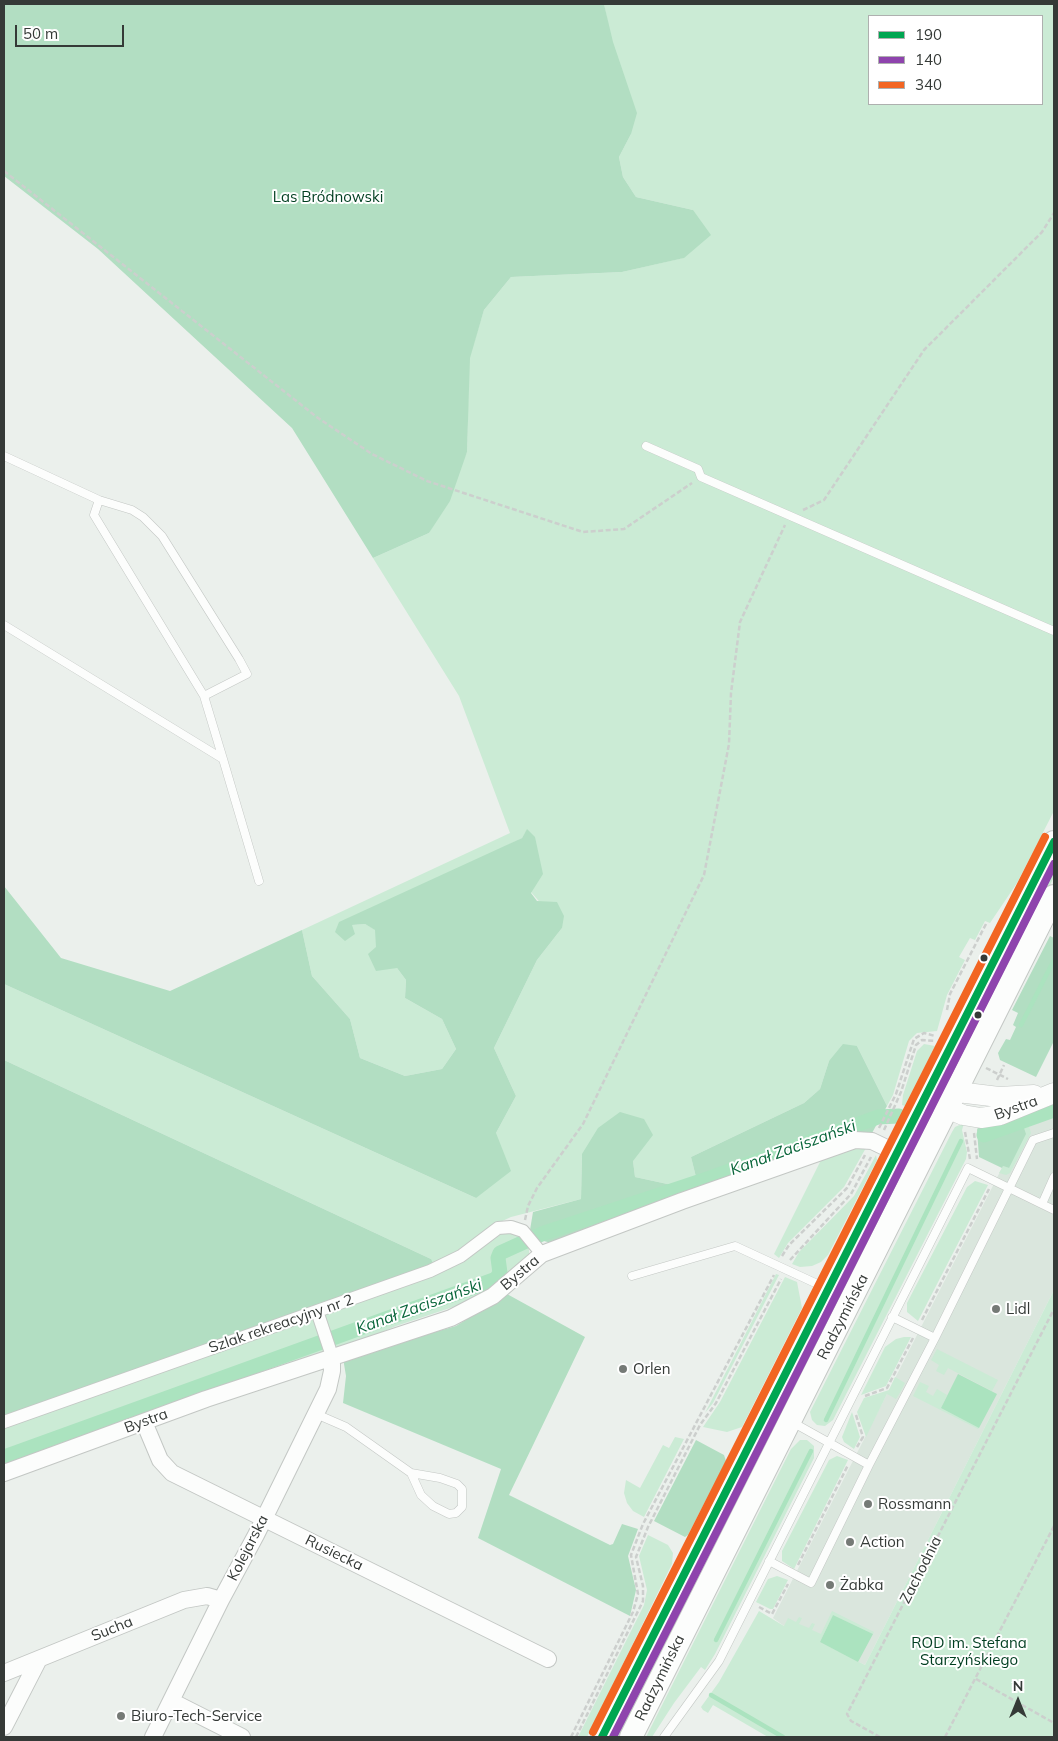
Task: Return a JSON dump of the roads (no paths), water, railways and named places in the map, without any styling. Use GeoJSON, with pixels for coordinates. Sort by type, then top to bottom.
{"type":"FeatureCollection","features":[{"type":"Feature","properties":{"kind":"main road","name":"Radzymińska"},"geometry":{"type":"LineString","coordinates":[[602,1737],[828,1289],[882,1146],[929,1089],[1054,842]]}},
{"type":"Feature","properties":{"kind":"main road","name":"Radzymińska"},"geometry":{"type":"LineString","coordinates":[[631,1737],[952,1100],[976,1062],[1054,896]]}},
{"type":"Feature","properties":{"kind":"street","name":"Bystra"},"geometry":{"type":"LineString","coordinates":[[976,1062],[972,1076],[979,1087],[991,1086],[1010,1097],[1054,1094]]}},
{"type":"Feature","properties":{"kind":"street","name":"Bystra"},"geometry":{"type":"LineString","coordinates":[[929,1089],[940,1102],[952,1100],[991,1086]]}},
{"type":"Feature","properties":{"kind":"street","name":"Bystra"},"geometry":{"type":"LineString","coordinates":[[952,1100],[967,1116],[987,1118],[1054,1094]]}},
{"type":"Feature","properties":{"kind":"street","name":"Bystra"},"geometry":{"type":"LineString","coordinates":[[4,1473],[331,1352],[452,1318],[494,1296],[531,1240],[855,1140],[882,1146]]}},
{"type":"Feature","properties":{"kind":"street","name":"Szlak rekreacyjny nr 2"},"geometry":{"type":"LineString","coordinates":[[4,1422],[439,1268],[461,1256],[498,1228],[511,1227],[531,1240]]}},
{"type":"Feature","properties":{"kind":"street"},"geometry":{"type":"LineString","coordinates":[[317,1311],[331,1352]]}},
{"type":"Feature","properties":{"kind":"street","name":"Kolejarska"},"geometry":{"type":"LineString","coordinates":[[153,1737],[328,1389],[332,1372],[331,1352]]}},
{"type":"Feature","properties":{"kind":"street","name":"Rusiecka"},"geometry":{"type":"LineString","coordinates":[[144,1422],[160,1460],[172,1473],[548,1659]]}},
{"type":"Feature","properties":{"kind":"street","name":"Sucha"},"geometry":{"type":"LineString","coordinates":[[4,1672],[39,1660],[108,1629],[184,1600],[207,1596],[221,1600]]}},
{"type":"Feature","properties":{"kind":"street"},"geometry":{"type":"LineString","coordinates":[[4,1727],[39,1660]]}},
{"type":"Feature","properties":{"kind":"street"},"geometry":{"type":"LineString","coordinates":[[171,1701],[242,1737]]}},
{"type":"Feature","properties":{"kind":"lane"},"geometry":{"type":"LineString","coordinates":[[646,446],[698,469],[701,477],[1054,632]]}},
{"type":"Feature","properties":{"kind":"lane"},"geometry":{"type":"LineString","coordinates":[[4,456],[99,500],[132,510],[143,517],[162,536],[247,674],[204,696]]}},
{"type":"Feature","properties":{"kind":"lane"},"geometry":{"type":"LineString","coordinates":[[99,500],[94,515],[204,696],[259,881]]}},
{"type":"Feature","properties":{"kind":"lane"},"geometry":{"type":"LineString","coordinates":[[4,625],[223,759]]}},
{"type":"Feature","properties":{"kind":"lane"},"geometry":{"type":"LineString","coordinates":[[769,1561],[811,1583],[1033,1140],[1054,1133]]}},
{"type":"Feature","properties":{"kind":"lane"},"geometry":{"type":"LineString","coordinates":[[664,1737],[718,1661],[968,1168],[994,1179],[1054,1210]]}},
{"type":"Feature","properties":{"kind":"lane"},"geometry":{"type":"LineString","coordinates":[[1042,1204],[1054,1177]]}},
{"type":"Feature","properties":{"kind":"lane"},"geometry":{"type":"LineString","coordinates":[[632,1276],[734,1246],[828,1289]]}},
{"type":"Feature","properties":{"kind":"lane"},"geometry":{"type":"LineString","coordinates":[[892,1317],[935,1338]]}},
{"type":"Feature","properties":{"kind":"lane"},"geometry":{"type":"LineString","coordinates":[[316,1414],[346,1427],[411,1473],[440,1478],[457,1484],[462,1489],[462,1506],[456,1513],[449,1514],[432,1506],[421,1496],[411,1473]]}},
{"type":"Feature","properties":{"kind":"lane"},"geometry":{"type":"LineString","coordinates":[[790,1421],[869,1465]]}},
{"type":"Feature","properties":{"kind":"waterway"},"geometry":{"type":"LineString","coordinates":[[1021,1025],[1054,960]]}},
{"type":"Feature","properties":{"kind":"waterway","name":"Kanał Zaciszański"},"geometry":{"type":"LineString","coordinates":[[984,1135],[1054,1110]]}},
{"type":"Feature","properties":{"kind":"waterway","name":"Kanał Zaciszański"},"geometry":{"type":"LineString","coordinates":[[4,1457],[496,1279],[500,1273],[498,1258],[500,1253],[544,1233],[710,1178],[878,1117],[899,1116]]}},
{"type":"Feature","properties":{"kind":"waterway"},"geometry":{"type":"LineString","coordinates":[[826,1420],[961,1141]]}},
{"type":"Feature","properties":{"kind":"waterway"},"geometry":{"type":"LineString","coordinates":[[716,1640],[811,1451]]}},
{"type":"Feature","properties":{"kind":"waterway"},"geometry":{"type":"LineString","coordinates":[[711,1695],[783,1737]]}},
{"type":"Feature","properties":{"kind":"place","name":"Lidl"},"geometry":{"type":"Point","coordinates":[996,1309]}},
{"type":"Feature","properties":{"kind":"place","name":"Orlen"},"geometry":{"type":"Point","coordinates":[623,1369]}},
{"type":"Feature","properties":{"kind":"place","name":"Rossmann"},"geometry":{"type":"Point","coordinates":[868,1504]}},
{"type":"Feature","properties":{"kind":"place","name":"Action"},"geometry":{"type":"Point","coordinates":[850,1542]}},
{"type":"Feature","properties":{"kind":"place","name":"Żabka"},"geometry":{"type":"Point","coordinates":[830,1585]}},
{"type":"Feature","properties":{"kind":"place","name":"Biuro-Tech-Service"},"geometry":{"type":"Point","coordinates":[121,1716]}},
{"type":"Feature","properties":{"kind":"park label","name":"Las Bródnowski"},"geometry":{"type":"Point","coordinates":[328,197]}},
{"type":"Feature","properties":{"kind":"park label","name":"ROD im. Stefana Starzyńskiego"},"geometry":{"type":"Point","coordinates":[969,1652]}}]}
